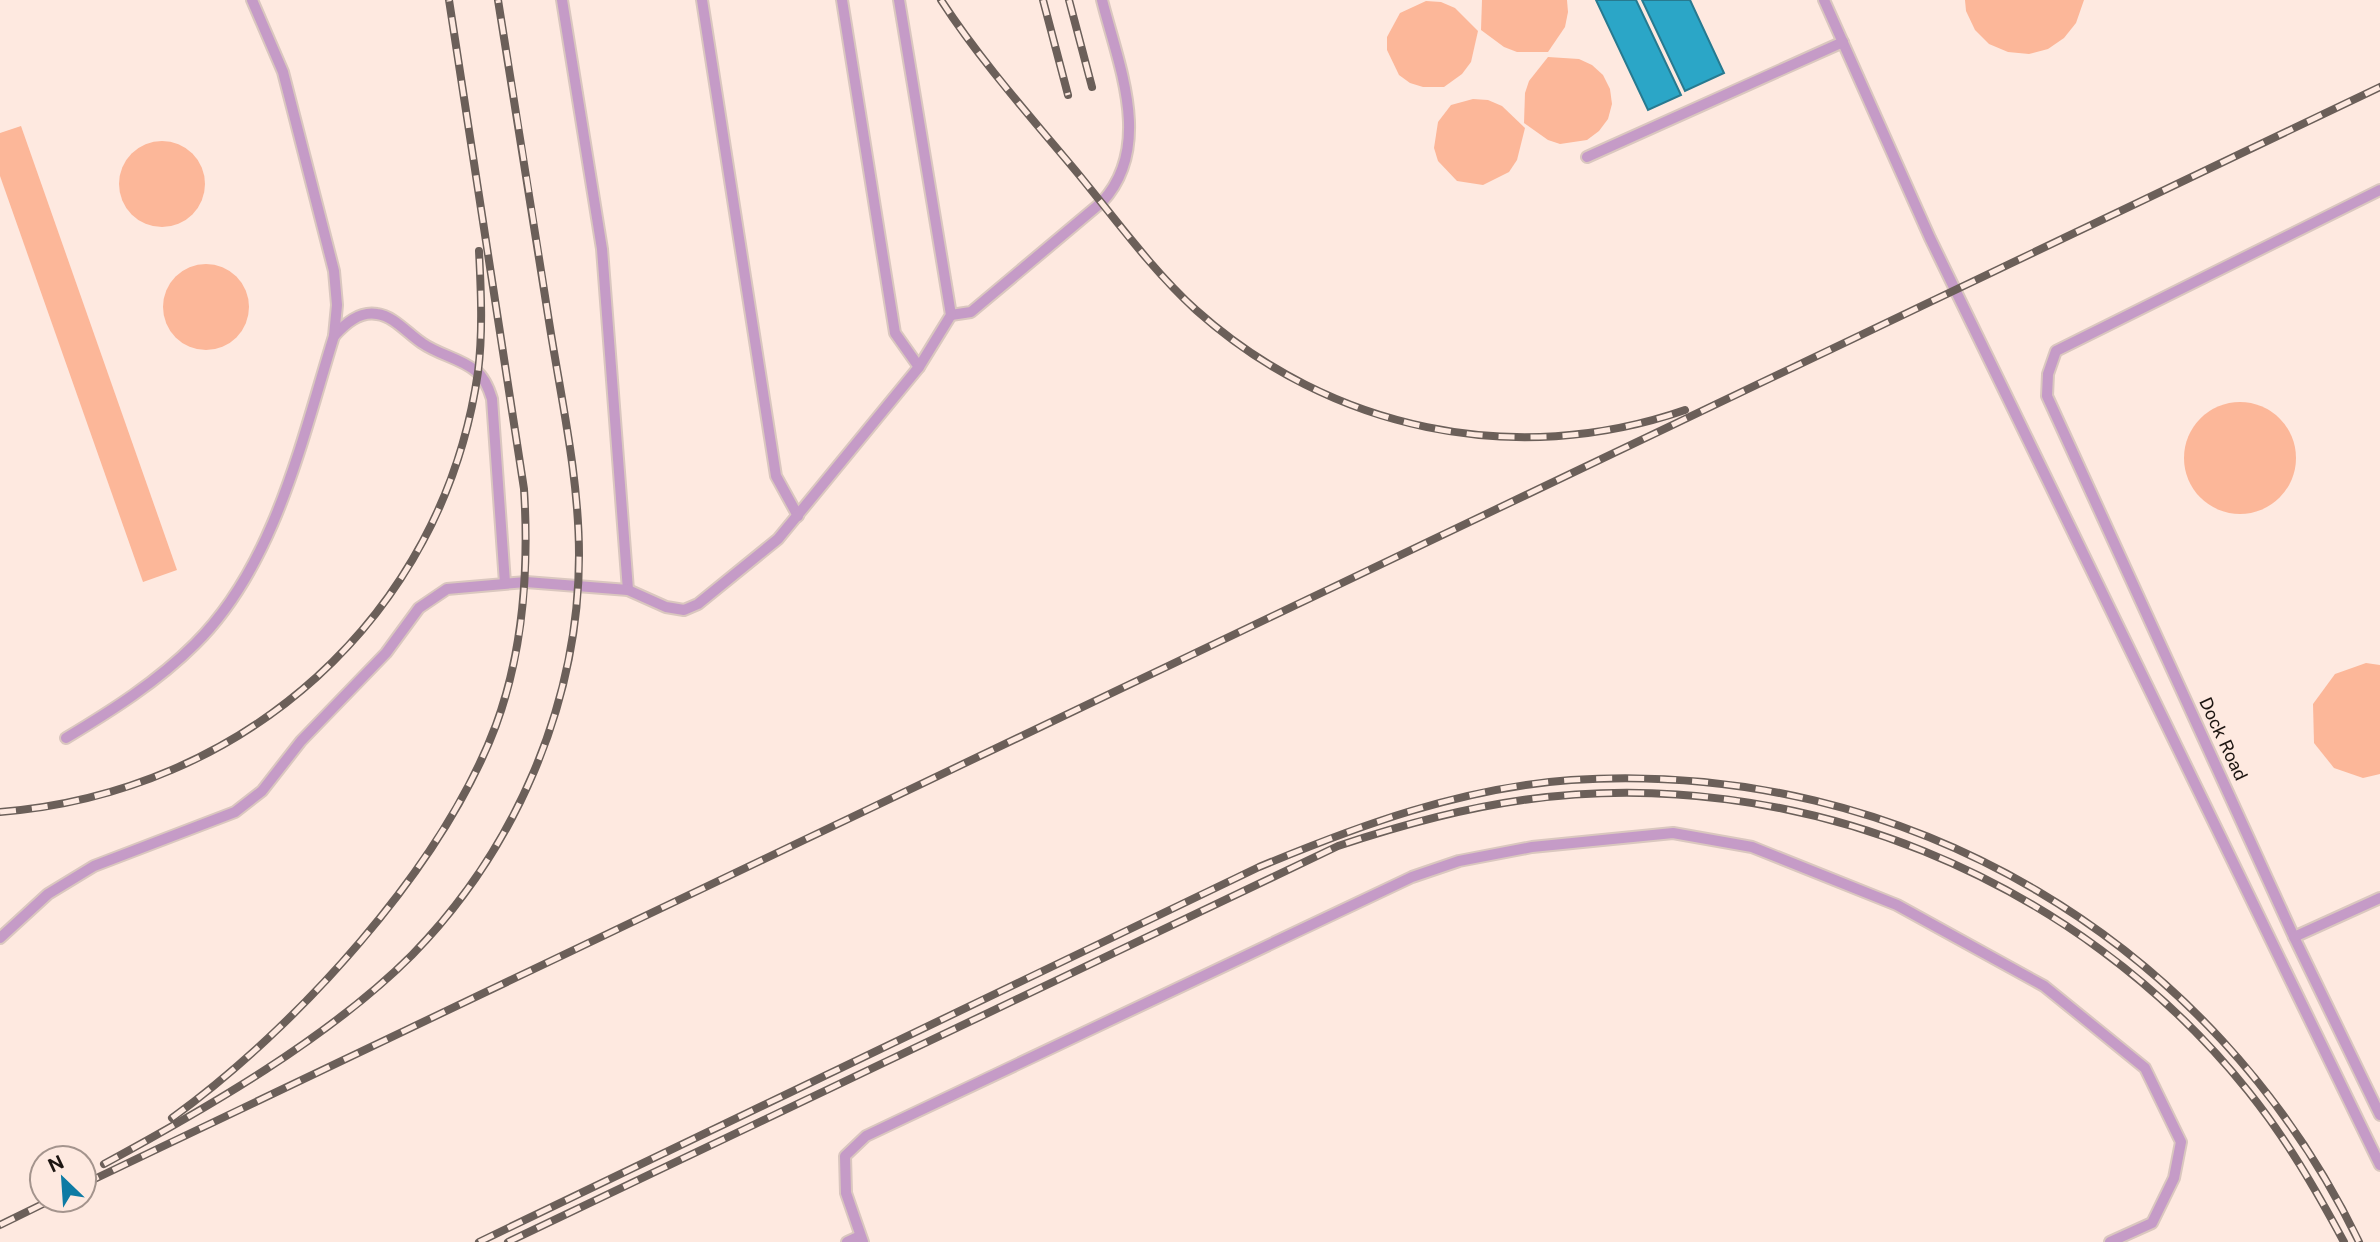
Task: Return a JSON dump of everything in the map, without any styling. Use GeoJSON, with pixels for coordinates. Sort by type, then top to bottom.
{"type":"FeatureCollection","features":[{"type":"Feature","properties":{"kind":"lane"},"geometry":{"type":"LineString","coordinates":[[66,738],[150,683],[196,643],[222,610],[252,564],[276,518],[334,336],[337,305],[334,271],[283,72],[252,0]]}},
{"type":"Feature","properties":{"kind":"lane"},"geometry":{"type":"LineString","coordinates":[[562,0],[602,249],[628,590]]}},
{"type":"Feature","properties":{"kind":"lane"},"geometry":{"type":"LineString","coordinates":[[702,0],[776,476],[798,516]]}},
{"type":"Feature","properties":{"kind":"lane"},"geometry":{"type":"LineString","coordinates":[[842,0],[895,333],[919,367]]}},
{"type":"Feature","properties":{"kind":"lane"},"geometry":{"type":"LineString","coordinates":[[0,938],[48,894],[94,866],[234,812],[262,791],[301,741],[386,653],[419,608],[431,597],[447,589],[505,583],[628,590],[666,607],[684,610],[698,604],[778,539],[919,367],[951,315],[899,0]]}},
{"type":"Feature","properties":{"kind":"lane"},"geometry":{"type":"LineString","coordinates":[[951,315],[971,312],[1101,202],[1117,183],[1128,148],[1129,113],[1101,0]]}},
{"type":"Feature","properties":{"kind":"lane"},"geometry":{"type":"LineString","coordinates":[[1824,0],[1930,238],[2380,1165]]}},
{"type":"Feature","properties":{"kind":"lane"},"geometry":{"type":"LineString","coordinates":[[1587,158],[1843,42]]}},
{"type":"Feature","properties":{"kind":"lane","name":"Dock Road"},"geometry":{"type":"LineString","coordinates":[[2380,190],[2056,351],[2048,374],[2047,396],[2294,937],[2380,1115]]}},
{"type":"Feature","properties":{"kind":"lane"},"geometry":{"type":"LineString","coordinates":[[334,336],[347,322],[360,316],[374,313],[387,316],[423,344],[460,361],[484,380],[492,399],[505,583]]}},
{"type":"Feature","properties":{"kind":"lane"},"geometry":{"type":"LineString","coordinates":[[846,1242],[861,1239],[846,1193],[845,1156],[866,1136],[1412,877],[1459,861],[1532,848],[1674,832],[1752,847],[1897,905],[2043,986],[2145,1068],[2181,1142],[2177,1166],[2152,1223],[2110,1242]]}},
{"type":"Feature","properties":{"kind":"lane"},"geometry":{"type":"LineString","coordinates":[[2294,937],[2380,898]]}},
{"type":"Feature","properties":{"kind":"water"},"geometry":{"type":"Polygon","coordinates":[[[1596,0],[1636,0],[1681,95],[1648,110],[1596,0]]]}},
{"type":"Feature","properties":{"kind":"water"},"geometry":{"type":"Polygon","coordinates":[[[1642,0],[1690,0],[1724,73],[1685,91],[1642,0]]]}},
{"type":"Feature","properties":{"kind":"building"},"geometry":{"type":"Polygon","coordinates":[[[1482,0],[1567,0],[1565,27],[1548,52],[1517,52],[1504,47],[1481,30],[1482,0]]]}},
{"type":"Feature","properties":{"kind":"building"},"geometry":{"type":"Polygon","coordinates":[[[1965,0],[2084,0],[2076,23],[2064,38],[2048,49],[2029,54],[2008,52],[1989,44],[1975,30],[1966,11],[1965,0]]]}},
{"type":"Feature","properties":{"kind":"building"},"geometry":{"type":"Polygon","coordinates":[[[1426,1],[1441,2],[1455,8],[1478,31],[1471,62],[1462,74],[1444,87],[1423,87],[1410,83],[1399,75],[1387,50],[1387,37],[1400,13],[1426,1]]]}},
{"type":"Feature","properties":{"kind":"building"},"geometry":{"type":"Polygon","coordinates":[[[1548,57],[1579,59],[1592,65],[1603,75],[1610,89],[1612,104],[1608,119],[1599,131],[1587,140],[1560,144],[1548,140],[1524,123],[1525,93],[1529,81],[1548,57]]]}},
{"type":"Feature","properties":{"kind":"building"},"geometry":{"type":"Polygon","coordinates":[[[1473,99],[1488,100],[1502,106],[1525,128],[1517,160],[1509,172],[1483,185],[1457,181],[1438,161],[1434,148],[1438,122],[1451,105],[1473,99]]]}},
{"type":"Feature","properties":{"kind":"building"},"geometry":{"type":"Polygon","coordinates":[[[21,126],[177,570],[143,582],[0,176],[0,133],[21,126]]]}},
{"type":"Feature","properties":{"kind":"building"},"geometry":{"type":"Polygon","coordinates":[[[154,141],[170,141],[193,153],[202,167],[205,184],[202,201],[193,215],[170,227],[154,227],[138,220],[126,208],[119,192],[119,176],[126,160],[138,148],[154,141]]]}},
{"type":"Feature","properties":{"kind":"building"},"geometry":{"type":"Polygon","coordinates":[[[198,264],[214,264],[237,276],[246,290],[249,307],[246,324],[237,338],[214,350],[198,350],[182,343],[170,331],[163,315],[163,299],[170,283],[182,271],[198,264]]]}},
{"type":"Feature","properties":{"kind":"building"},"geometry":{"type":"Polygon","coordinates":[[[2240,402],[2261,406],[2280,418],[2292,437],[2296,458],[2292,479],[2280,498],[2261,510],[2240,514],[2219,510],[2200,498],[2188,479],[2184,458],[2188,437],[2200,418],[2219,406],[2240,402]]]}},
{"type":"Feature","properties":{"kind":"building"},"geometry":{"type":"Polygon","coordinates":[[[2366,663],[2380,665],[2380,774],[2363,778],[2334,768],[2314,743],[2313,704],[2335,674],[2366,663]]]}},
{"type":"Feature","properties":{"kind":"railway"},"geometry":{"type":"LineString","coordinates":[[172,1118],[267,1039],[315,992],[360,942],[402,889],[440,834],[472,780],[496,725],[513,667],[525,579],[524,489],[449,0]]}},
{"type":"Feature","properties":{"kind":"railway"},"geometry":{"type":"LineString","coordinates":[[104,1164],[266,1070],[343,1015],[412,955],[449,914],[482,869],[510,821],[534,771],[553,719],[567,665],[576,610],[579,555],[576,495],[498,0]]}},
{"type":"Feature","properties":{"kind":"railway"},"geometry":{"type":"LineString","coordinates":[[941,0],[1005,87],[1164,277],[1196,310],[1249,351],[1305,385],[1365,410],[1427,427],[1491,436],[1556,436],[1621,428],[1685,410]]}},
{"type":"Feature","properties":{"kind":"railway"},"geometry":{"type":"LineString","coordinates":[[1043,0],[1068,95]]}},
{"type":"Feature","properties":{"kind":"railway"},"geometry":{"type":"LineString","coordinates":[[1069,0],[1092,87]]}},
{"type":"Feature","properties":{"kind":"railway"},"geometry":{"type":"LineString","coordinates":[[98,1177],[2380,87]]}},
{"type":"Feature","properties":{"kind":"railway"},"geometry":{"type":"LineString","coordinates":[[0,812],[89,798],[172,770],[249,729],[317,677],[375,614],[423,541],[457,460],[480,357],[479,251]]}},
{"type":"Feature","properties":{"kind":"railway"},"geometry":{"type":"LineString","coordinates":[[479,1242],[1259,867],[1373,823],[1451,800],[1530,784],[1571,780],[1695,781],[1815,801],[1929,837],[2036,890],[2134,958],[2222,1040],[2297,1135],[2359,1242]]}},
{"type":"Feature","properties":{"kind":"railway"},"geometry":{"type":"LineString","coordinates":[[508,1242],[1338,846],[1476,808],[1523,800],[1625,793],[1727,799],[1827,819],[1923,851],[2015,895],[2101,950],[2179,1015],[2262,1109],[2300,1165],[2344,1242]]}},
{"type":"Feature","properties":{"kind":"railway"},"geometry":{"type":"LineString","coordinates":[[0,1225],[28,1211]]}}]}
